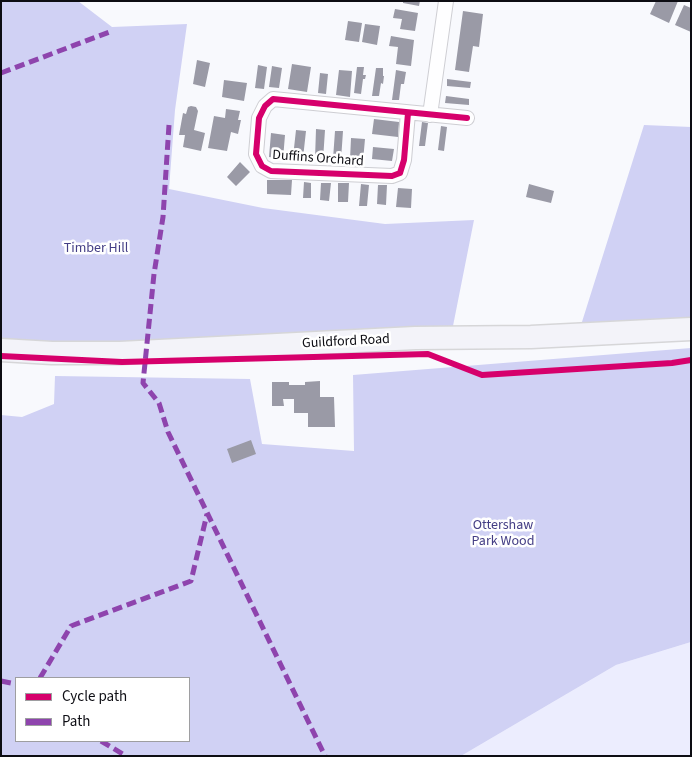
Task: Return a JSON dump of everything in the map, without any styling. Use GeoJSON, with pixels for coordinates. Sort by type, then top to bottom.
{"type":"FeatureCollection","features":[{"type":"Feature","properties":{"kind":"main road","name":"Guildford Road"},"geometry":{"type":"LineString","coordinates":[[1,350],[52,353],[129,352],[414,338],[531,337],[691,329]]}},
{"type":"Feature","properties":{"kind":"street"},"geometry":{"type":"LineString","coordinates":[[430,115],[446,1]]}},
{"type":"Feature","properties":{"kind":"street","name":"Duffins Orchard"},"geometry":{"type":"LineString","coordinates":[[408,113],[404,160],[400,173],[392,176],[271,171],[262,166],[256,154],[260,118],[265,106],[273,99],[467,118]]}},
{"type":"Feature","properties":{"kind":"shaded area"},"geometry":{"type":"Polygon","coordinates":[[[691,642],[691,756],[461,756],[616,665],[691,642]]]}},
{"type":"Feature","properties":{"kind":"green space","name":"Timber Hill"},"geometry":{"type":"Polygon","coordinates":[[[1,1],[78,1],[112,27],[187,24],[175,110],[169,189],[263,208],[385,224],[474,220],[452,331],[90,344],[1,339],[1,1]]]}},
{"type":"Feature","properties":{"kind":"green space"},"geometry":{"type":"Polygon","coordinates":[[[644,125],[691,127],[691,320],[581,325],[644,125]]]}},
{"type":"Feature","properties":{"kind":"green space","name":"Ottershaw Park Wood"},"geometry":{"type":"Polygon","coordinates":[[[691,348],[691,642],[616,665],[461,756],[1,756],[1,415],[22,417],[54,404],[55,376],[250,379],[262,444],[354,451],[353,375],[691,348]]]}},
{"type":"Feature","properties":{"kind":"building"},"geometry":{"type":"Polygon","coordinates":[[[403,1],[420,1],[419,6],[403,3],[403,1]]]}},
{"type":"Feature","properties":{"kind":"building"},"geometry":{"type":"Polygon","coordinates":[[[656,1],[678,1],[669,23],[650,14],[656,1]]]}},
{"type":"Feature","properties":{"kind":"building"},"geometry":{"type":"Polygon","coordinates":[[[684,5],[691,8],[691,32],[675,25],[684,5]]]}},
{"type":"Feature","properties":{"kind":"building"},"geometry":{"type":"Polygon","coordinates":[[[395,9],[418,13],[415,31],[400,29],[402,19],[393,18],[395,9]]]}},
{"type":"Feature","properties":{"kind":"building"},"geometry":{"type":"Polygon","coordinates":[[[463,11],[483,14],[479,47],[473,46],[469,72],[455,70],[463,11]]]}},
{"type":"Feature","properties":{"kind":"building"},"geometry":{"type":"Polygon","coordinates":[[[348,21],[362,23],[359,42],[345,40],[348,21]]]}},
{"type":"Feature","properties":{"kind":"building"},"geometry":{"type":"Polygon","coordinates":[[[365,24],[380,26],[377,45],[362,42],[365,24]]]}},
{"type":"Feature","properties":{"kind":"building"},"geometry":{"type":"Polygon","coordinates":[[[391,36],[414,40],[411,66],[396,64],[398,47],[389,46],[391,36]]]}},
{"type":"Feature","properties":{"kind":"building"},"geometry":{"type":"Polygon","coordinates":[[[197,60],[210,63],[205,87],[193,84],[197,60]]]}},
{"type":"Feature","properties":{"kind":"building"},"geometry":{"type":"Polygon","coordinates":[[[292,64],[311,67],[307,92],[288,89],[292,64]]]}},
{"type":"Feature","properties":{"kind":"building"},"geometry":{"type":"Polygon","coordinates":[[[258,65],[267,67],[264,89],[255,88],[258,65]]]}},
{"type":"Feature","properties":{"kind":"building"},"geometry":{"type":"Polygon","coordinates":[[[272,66],[282,68],[279,88],[269,87],[272,66]]]}},
{"type":"Feature","properties":{"kind":"building"},"geometry":{"type":"Polygon","coordinates":[[[357,67],[364,67],[363,75],[366,75],[365,79],[363,79],[361,94],[354,93],[357,67]]]}},
{"type":"Feature","properties":{"kind":"building"},"geometry":{"type":"Polygon","coordinates":[[[376,68],[383,68],[383,84],[381,83],[379,96],[372,96],[376,68]]]}},
{"type":"Feature","properties":{"kind":"building"},"geometry":{"type":"Polygon","coordinates":[[[339,70],[352,71],[350,97],[336,95],[339,70]]]}},
{"type":"Feature","properties":{"kind":"building"},"geometry":{"type":"Polygon","coordinates":[[[396,70],[406,72],[404,84],[401,84],[399,100],[392,100],[396,70]]]}},
{"type":"Feature","properties":{"kind":"building"},"geometry":{"type":"Polygon","coordinates":[[[320,73],[328,74],[326,94],[318,93],[320,73]]]}},
{"type":"Feature","properties":{"kind":"building"},"geometry":{"type":"Polygon","coordinates":[[[447,79],[471,82],[470,88],[447,86],[447,79]]]}},
{"type":"Feature","properties":{"kind":"building"},"geometry":{"type":"Polygon","coordinates":[[[224,80],[247,83],[244,101],[222,97],[224,80]]]}},
{"type":"Feature","properties":{"kind":"building"},"geometry":{"type":"Polygon","coordinates":[[[446,96],[469,99],[469,105],[445,103],[446,96]]]}},
{"type":"Feature","properties":{"kind":"building"},"geometry":{"type":"Polygon","coordinates":[[[188,107],[196,107],[198,111],[194,130],[205,133],[201,151],[183,147],[185,135],[179,135],[183,113],[186,114],[188,107]]]}},
{"type":"Feature","properties":{"kind":"building"},"geometry":{"type":"Polygon","coordinates":[[[226,109],[240,111],[238,120],[241,120],[238,134],[231,132],[227,151],[208,148],[214,116],[225,118],[226,109]]]}},
{"type":"Feature","properties":{"kind":"building"},"geometry":{"type":"Polygon","coordinates":[[[374,119],[399,122],[398,137],[372,134],[374,119]]]}},
{"type":"Feature","properties":{"kind":"building"},"geometry":{"type":"Polygon","coordinates":[[[422,122],[428,123],[425,146],[419,146],[422,122]]]}},
{"type":"Feature","properties":{"kind":"building"},"geometry":{"type":"Polygon","coordinates":[[[441,126],[447,127],[444,151],[438,150],[441,126]]]}},
{"type":"Feature","properties":{"kind":"building"},"geometry":{"type":"Polygon","coordinates":[[[316,129],[325,130],[323,160],[315,159],[316,129]]]}},
{"type":"Feature","properties":{"kind":"building"},"geometry":{"type":"Polygon","coordinates":[[[296,130],[306,131],[303,158],[293,157],[296,130]]]}},
{"type":"Feature","properties":{"kind":"building"},"geometry":{"type":"Polygon","coordinates":[[[335,131],[343,131],[341,160],[333,159],[335,131]]]}},
{"type":"Feature","properties":{"kind":"building"},"geometry":{"type":"Polygon","coordinates":[[[271,133],[285,135],[283,159],[269,157],[271,133]]]}},
{"type":"Feature","properties":{"kind":"building"},"geometry":{"type":"Polygon","coordinates":[[[351,138],[365,139],[363,161],[350,160],[351,138]]]}},
{"type":"Feature","properties":{"kind":"building"},"geometry":{"type":"Polygon","coordinates":[[[373,147],[394,149],[392,161],[372,159],[373,147]]]}},
{"type":"Feature","properties":{"kind":"building"},"geometry":{"type":"Polygon","coordinates":[[[240,162],[250,172],[236,186],[227,177],[240,162]]]}},
{"type":"Feature","properties":{"kind":"building"},"geometry":{"type":"Polygon","coordinates":[[[267,180],[292,180],[291,195],[267,194],[267,180]]]}},
{"type":"Feature","properties":{"kind":"building"},"geometry":{"type":"Polygon","coordinates":[[[304,182],[311,183],[311,198],[303,198],[304,182]]]}},
{"type":"Feature","properties":{"kind":"building"},"geometry":{"type":"Polygon","coordinates":[[[321,183],[331,183],[329,201],[320,200],[321,183]]]}},
{"type":"Feature","properties":{"kind":"building"},"geometry":{"type":"Polygon","coordinates":[[[338,183],[349,183],[348,202],[338,202],[338,183]]]}},
{"type":"Feature","properties":{"kind":"building"},"geometry":{"type":"Polygon","coordinates":[[[361,184],[369,185],[367,206],[359,206],[361,184]]]}},
{"type":"Feature","properties":{"kind":"building"},"geometry":{"type":"Polygon","coordinates":[[[529,184],[554,191],[551,203],[526,197],[529,184]]]}},
{"type":"Feature","properties":{"kind":"building"},"geometry":{"type":"Polygon","coordinates":[[[378,185],[387,185],[386,205],[377,204],[378,185]]]}},
{"type":"Feature","properties":{"kind":"building"},"geometry":{"type":"Polygon","coordinates":[[[398,188],[412,189],[411,208],[396,207],[398,188]]]}},
{"type":"Feature","properties":{"kind":"building"},"geometry":{"type":"Polygon","coordinates":[[[320,381],[320,397],[334,397],[335,427],[308,427],[308,413],[294,413],[294,399],[283,399],[284,406],[272,406],[272,382],[289,382],[289,385],[305,385],[305,382],[320,381]]]}},
{"type":"Feature","properties":{"kind":"building"},"geometry":{"type":"Polygon","coordinates":[[[251,440],[256,454],[232,463],[227,449],[251,440]]]}},
{"type":"Feature","properties":{"kind":"marked path"},"geometry":{"type":"LineString","coordinates":[[1,73],[112,31]]}},
{"type":"Feature","properties":{"kind":"marked path"},"geometry":{"type":"LineString","coordinates":[[169,125],[163,217],[154,274],[143,383],[159,403],[168,432],[325,756]]}},
{"type":"Feature","properties":{"kind":"marked path"},"geometry":{"type":"LineString","coordinates":[[41,677],[71,626],[191,581],[207,514]]}},
{"type":"Feature","properties":{"kind":"marked path"},"geometry":{"type":"LineString","coordinates":[[1,681],[15,684]]}},
{"type":"Feature","properties":{"kind":"marked path"},"geometry":{"type":"LineString","coordinates":[[103,742],[126,756]]}},
{"type":"Feature","properties":{"kind":"cycle path"},"geometry":{"type":"LineString","coordinates":[[408,113],[404,160],[400,173],[392,176],[271,171],[262,166],[256,154],[259,118],[265,106],[273,99],[467,118]]}},
{"type":"Feature","properties":{"kind":"cycle path"},"geometry":{"type":"LineString","coordinates":[[1,356],[122,362],[428,354],[482,375],[672,363],[691,360]]}}]}
